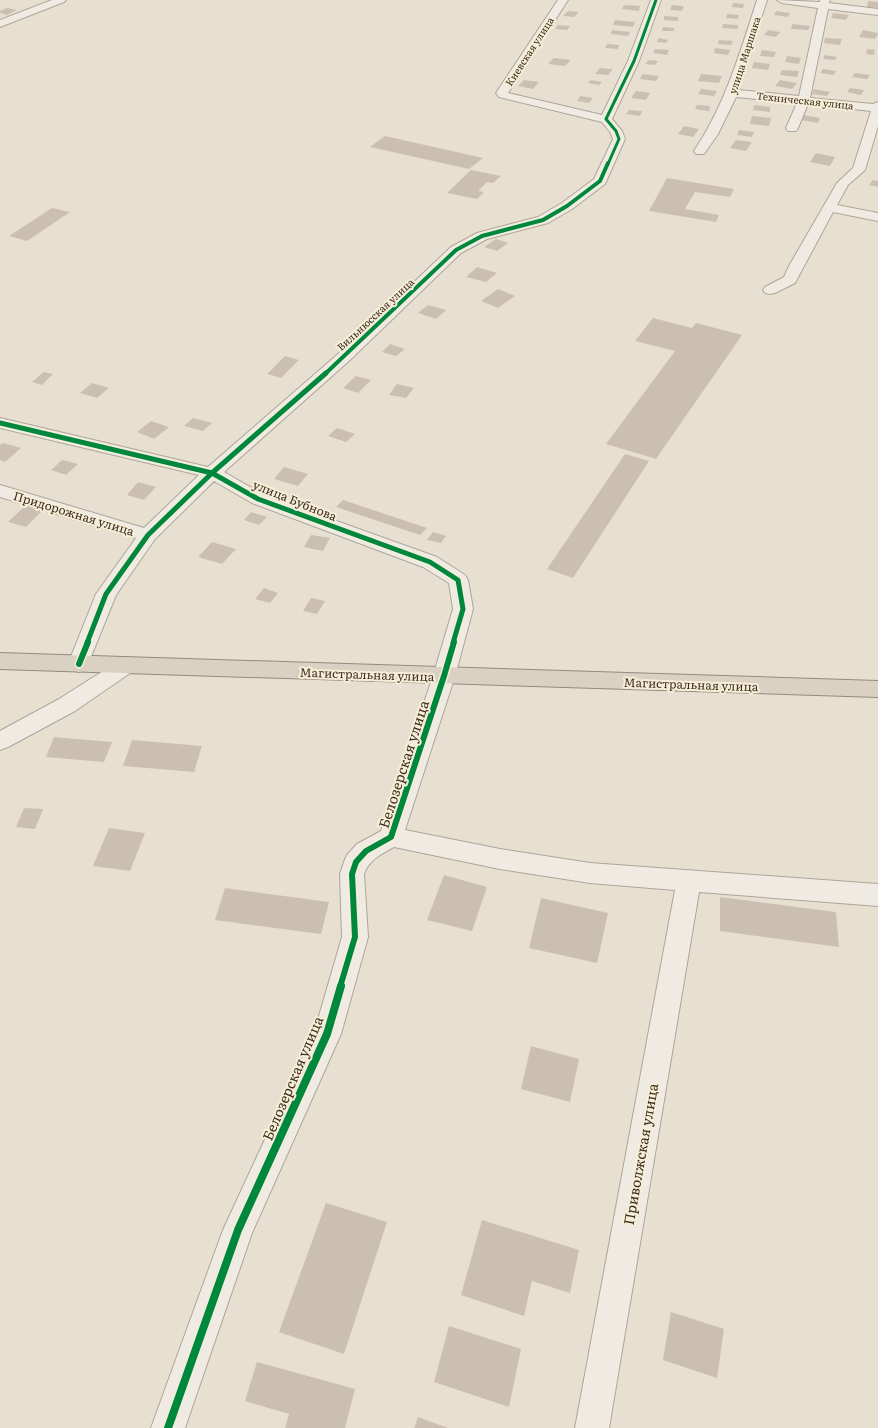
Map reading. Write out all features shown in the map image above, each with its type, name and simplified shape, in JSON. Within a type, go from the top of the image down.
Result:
[{"type":"highway","name":"Магистральная улица","points":[[0,661],[878,689]]},
{"type":"street","points":[[0,24],[62,0]]},
{"type":"street","name":"Киевская улица","points":[[563,0],[502,93],[503,95],[606,120]]},
{"type":"street","points":[[606,120],[623,88],[656,0]]},
{"type":"street","name":"улица Маршака","points":[[700,151],[712,134],[732,94],[762,0]]},
{"type":"street","points":[[782,0],[824,3],[878,12]]},
{"type":"street","points":[[792,128],[804,100],[824,3]]},
{"type":"street","name":"Техническая улица","points":[[732,94],[878,107]]},
{"type":"street","points":[[770,290],[790,280],[796,266],[843,183],[859,170],[878,107]]},
{"type":"street","name":"Вильнюсская улица","points":[[78,664],[106,594],[148,535],[212,474],[344,357],[456,250],[482,236],[543,220],[567,206],[600,181],[619,139],[616,130],[606,120]]},
{"type":"street","points":[[829,207],[878,217]]},
{"type":"street","name":"улица Бубнова","points":[[0,423],[212,474],[258,499],[430,562],[458,580],[463,609],[444,676]]},
{"type":"street","name":"Придорожная улица","points":[[0,491],[148,535]]},
{"type":"street","points":[[0,741],[67,705],[126,666]]},
{"type":"street","name":"Белозерская улица","points":[[168,1428],[238,1230],[327,1034],[354,937],[352,874],[356,862],[366,851],[392,838],[444,676]]},
{"type":"street","points":[[392,838],[500,859],[590,873],[878,895]]},
{"type":"street","name":"Приволжская улица","points":[[592,1428],[688,880]]},
{"type":"building","points":[[868,1],[878,2],[878,8],[867,7]]},
{"type":"building","points":[[733,3],[744,4],[743,8],[732,7]]},
{"type":"building","points":[[624,5],[640,6],[639,11],[622,9]]},
{"type":"building","points":[[672,5],[684,6],[682,11],[670,10]]},
{"type":"building","points":[[7,8],[17,10],[7,15],[0,13],[0,11]]},
{"type":"building","points":[[568,11],[579,12],[574,17],[563,16]]},
{"type":"building","points":[[776,11],[790,13],[788,17],[774,15]]},
{"type":"building","points":[[833,13],[849,15],[846,20],[831,18]]},
{"type":"building","points":[[727,14],[739,15],[738,19],[726,18]]},
{"type":"building","points":[[664,16],[678,17],[678,21],[664,20]]},
{"type":"building","points":[[615,20],[635,22],[633,27],[613,25]]},
{"type":"building","points":[[723,24],[738,25],[738,29],[722,28]]},
{"type":"building","points":[[792,24],[810,26],[808,30],[791,29]]},
{"type":"building","points":[[558,25],[570,26],[567,30],[555,29]]},
{"type":"building","points":[[663,27],[674,28],[674,31],[662,31]]},
{"type":"building","points":[[612,30],[630,32],[628,36],[611,34]]},
{"type":"building","points":[[768,30],[780,32],[776,37],[764,35]]},
{"type":"building","points":[[863,30],[878,34],[875,39],[859,37]]},
{"type":"building","points":[[659,38],[668,40],[666,43],[657,42]]},
{"type":"building","points":[[825,38],[842,39],[840,45],[824,43]]},
{"type":"building","points":[[719,40],[733,41],[731,45],[718,44]]},
{"type":"building","points":[[607,44],[619,45],[618,49],[605,48]]},
{"type":"building","points":[[715,48],[730,50],[728,55],[714,53]]},
{"type":"building","points":[[655,49],[669,50],[667,55],[653,53]]},
{"type":"building","points":[[867,49],[875,50],[874,55],[866,54]]},
{"type":"building","points":[[762,50],[776,52],[774,57],[760,56]]},
{"type":"building","points":[[825,55],[837,57],[835,60],[823,59]]},
{"type":"building","points":[[787,56],[801,58],[799,64],[785,62]]},
{"type":"building","points":[[554,58],[571,60],[565,66],[548,64]]},
{"type":"building","points":[[649,60],[658,61],[655,65],[645,64]]},
{"type":"building","points":[[754,62],[770,64],[768,70],[752,68]]},
{"type":"building","points":[[600,68],[613,69],[608,75],[595,74]]},
{"type":"building","points":[[823,69],[836,71],[834,75],[820,73]]},
{"type":"building","points":[[782,70],[799,71],[797,77],[780,75]]},
{"type":"building","points":[[855,73],[870,75],[867,79],[852,77]]},
{"type":"building","points":[[642,74],[659,76],[656,81],[640,79]]},
{"type":"building","points":[[701,74],[722,76],[719,83],[698,81]]},
{"type":"building","points":[[524,80],[539,82],[533,89],[518,86]]},
{"type":"building","points":[[591,80],[602,82],[599,85],[588,83]]},
{"type":"building","points":[[780,80],[797,83],[792,89],[775,86]]},
{"type":"building","points":[[850,88],[864,90],[861,95],[847,92]]},
{"type":"building","points":[[701,89],[717,91],[714,96],[698,94]]},
{"type":"building","points":[[814,89],[830,92],[827,96],[812,94]]},
{"type":"building","points":[[636,91],[650,93],[646,100],[631,98]]},
{"type":"building","points":[[580,96],[593,98],[589,103],[577,101]]},
{"type":"building","points":[[697,105],[710,106],[709,111],[695,109]]},
{"type":"building","points":[[754,105],[770,107],[770,112],[753,110]]},
{"type":"building","points":[[629,110],[642,111],[640,116],[626,114]]},
{"type":"building","points":[[804,115],[820,118],[818,123],[801,120]]},
{"type":"building","points":[[752,116],[771,118],[769,126],[750,124]]},
{"type":"building","points":[[684,126],[699,129],[693,137],[678,134]]},
{"type":"building","points":[[739,130],[754,132],[752,137],[737,135]]},
{"type":"building","points":[[385,136],[483,158],[469,169],[370,147]]},
{"type":"building","points":[[736,140],[752,142],[746,151],[730,148]]},
{"type":"building","points":[[816,153],[835,157],[830,166],[810,162]]},
{"type":"building","points":[[471,170],[501,176],[493,183],[487,182],[478,191],[484,192],[477,199],[447,193]]},
{"type":"building","points":[[667,178],[734,189],[730,197],[695,192],[685,209],[719,215],[716,222],[649,211]]},
{"type":"building","points":[[873,180],[878,181],[878,187],[869,185]]},
{"type":"building","points":[[52,208],[70,212],[27,241],[9,236]]},
{"type":"building","points":[[496,239],[508,243],[497,251],[484,247]]},
{"type":"building","points":[[477,267],[497,273],[486,282],[466,277]]},
{"type":"building","points":[[498,289],[515,296],[498,308],[481,301]]},
{"type":"building","points":[[428,305],[446,310],[436,319],[418,313]]},
{"type":"building","points":[[653,318],[692,328],[696,323],[742,335],[656,459],[606,444],[675,351],[635,341]]},
{"type":"building","points":[[390,344],[405,349],[396,356],[382,352]]},
{"type":"building","points":[[285,356],[299,360],[281,378],[267,374]]},
{"type":"building","points":[[44,372],[53,374],[42,385],[32,382]]},
{"type":"building","points":[[356,376],[371,380],[358,393],[343,388]]},
{"type":"building","points":[[92,383],[109,388],[97,398],[80,393]]},
{"type":"building","points":[[397,384],[414,388],[406,398],[389,395]]},
{"type":"building","points":[[193,418],[212,423],[203,431],[184,426]]},
{"type":"building","points":[[151,421],[169,427],[154,439],[137,432]]},
{"type":"building","points":[[337,428],[355,434],[346,442],[328,436]]},
{"type":"building","points":[[3,443],[21,448],[5,462],[0,460],[0,445]]},
{"type":"building","points":[[625,454],[649,461],[573,578],[547,569]]},
{"type":"building","points":[[62,460],[78,464],[66,475],[51,470]]},
{"type":"building","points":[[284,467],[308,474],[298,486],[274,479]]},
{"type":"building","points":[[138,482],[156,487],[144,500],[127,495]]},
{"type":"building","points":[[343,500],[427,528],[420,535],[336,507]]},
{"type":"building","points":[[25,506],[42,511],[26,527],[8,522]]},
{"type":"building","points":[[251,512],[267,517],[259,525],[244,520]]},
{"type":"building","points":[[433,532],[446,536],[441,543],[427,540]]},
{"type":"building","points":[[311,535],[330,538],[323,551],[304,547]]},
{"type":"building","points":[[212,542],[236,549],[222,564],[198,557]]},
{"type":"building","points":[[264,588],[278,593],[270,603],[255,599]]},
{"type":"building","points":[[311,598],[325,601],[317,614],[303,611]]},
{"type":"building","points":[[54,737],[112,742],[104,762],[46,757]]},
{"type":"building","points":[[132,740],[202,746],[194,772],[123,766]]},
{"type":"building","points":[[24,808],[43,809],[35,829],[16,827]]},
{"type":"building","points":[[109,828],[145,833],[130,871],[93,866]]},
{"type":"building","points":[[444,875],[487,887],[472,931],[427,920]]},
{"type":"building","points":[[225,888],[329,902],[321,934],[215,920]]},
{"type":"building","points":[[720,897],[836,912],[839,947],[720,931]]},
{"type":"building","points":[[541,898],[608,913],[597,963],[529,948]]},
{"type":"building","points":[[531,1046],[579,1059],[570,1102],[521,1089]]},
{"type":"building","points":[[326,1203],[387,1222],[344,1354],[279,1332]]},
{"type":"building","points":[[482,1220],[579,1250],[570,1293],[532,1281],[524,1316],[461,1295]]},
{"type":"building","points":[[671,1312],[724,1329],[717,1378],[663,1360]]},
{"type":"building","points":[[449,1326],[521,1349],[509,1407],[434,1382]]},
{"type":"building","points":[[257,1362],[355,1389],[345,1428],[285,1428],[289,1414],[245,1401]]},
{"type":"building","points":[[418,1417],[448,1428],[414,1428]]},
{"type":"cycle path","points":[[79,664],[106,594],[148,535],[212,473],[344,357],[456,250],[482,236],[543,220],[567,206],[600,181],[619,139],[616,131],[606,119],[634,61],[656,0]]},
{"type":"cycle path","points":[[0,423],[212,473],[258,499],[430,562],[458,580],[463,609],[444,676],[391,837],[366,851],[356,862],[352,874],[355,937],[327,1034],[238,1230],[168,1428]]}]
